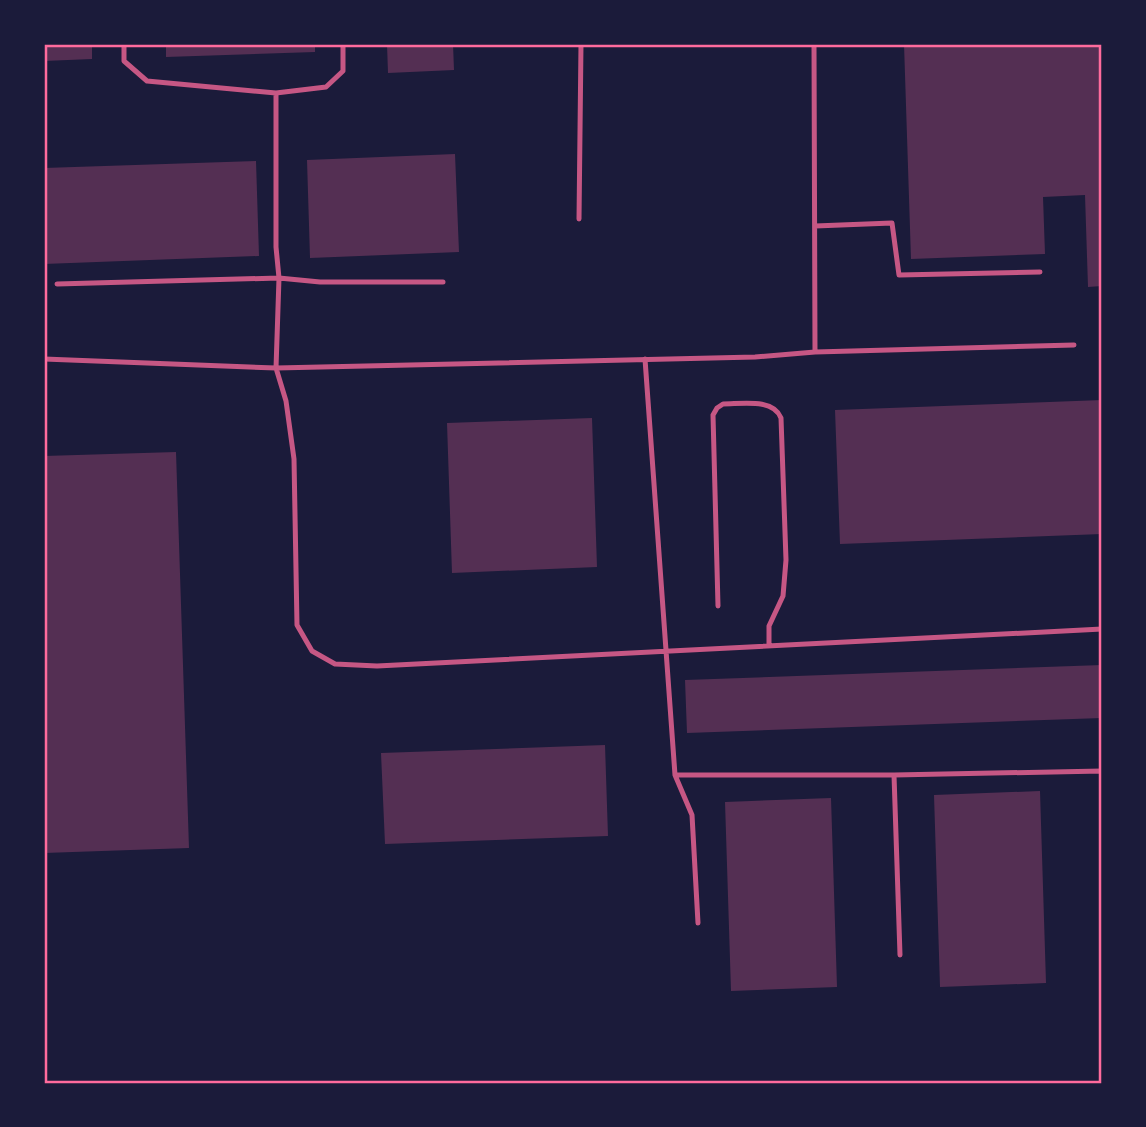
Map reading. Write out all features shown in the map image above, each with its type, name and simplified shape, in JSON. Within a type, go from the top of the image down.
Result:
[{"type":"lane","points":[[124,44],[124,61],[147,81],[275,93],[326,87],[343,71],[342,44]]},
{"type":"lane","points":[[579,219],[581,44]]},
{"type":"lane","points":[[814,44],[814,352]]},
{"type":"lane","points":[[275,93],[276,247],[279,278],[276,368],[286,401],[294,459],[297,625],[312,651],[335,664],[377,666],[1102,629]]},
{"type":"lane","points":[[815,226],[892,223],[899,275],[1040,272]]},
{"type":"lane","points":[[57,284],[279,278],[320,282],[443,282]]},
{"type":"lane","points":[[44,359],[276,368],[755,357],[814,352],[1074,345]]},
{"type":"lane","points":[[645,359],[675,775],[692,815],[698,923]]},
{"type":"lane","points":[[718,606],[713,415],[723,404],[771,405],[778,410],[781,418],[786,561],[783,596],[769,626],[769,645]]},
{"type":"lane","points":[[675,775],[1102,771],[1102,788]]},
{"type":"lane","points":[[894,775],[900,955]]},
{"type":"building","points":[[44,44],[92,44],[92,59],[44,61]]},
{"type":"building","points":[[166,44],[315,44],[315,52],[166,57]]},
{"type":"building","points":[[387,44],[453,44],[454,70],[388,73]]},
{"type":"building","points":[[904,44],[1102,44],[1102,286],[1088,287],[1085,195],[1043,197],[1045,254],[911,259]]},
{"type":"building","points":[[455,154],[459,252],[310,258],[307,160]]},
{"type":"building","points":[[256,161],[259,256],[44,264],[44,168]]},
{"type":"building","points":[[1102,400],[1102,534],[840,544],[835,410]]},
{"type":"building","points":[[592,418],[597,567],[452,573],[447,423]]},
{"type":"building","points":[[176,452],[189,848],[44,853],[44,456]]},
{"type":"building","points":[[1102,665],[1102,718],[687,733],[685,680]]},
{"type":"building","points":[[605,745],[608,836],[385,844],[381,753]]},
{"type":"building","points":[[1040,791],[1046,983],[940,987],[934,795]]},
{"type":"building","points":[[831,798],[837,987],[731,991],[725,802]]}]
